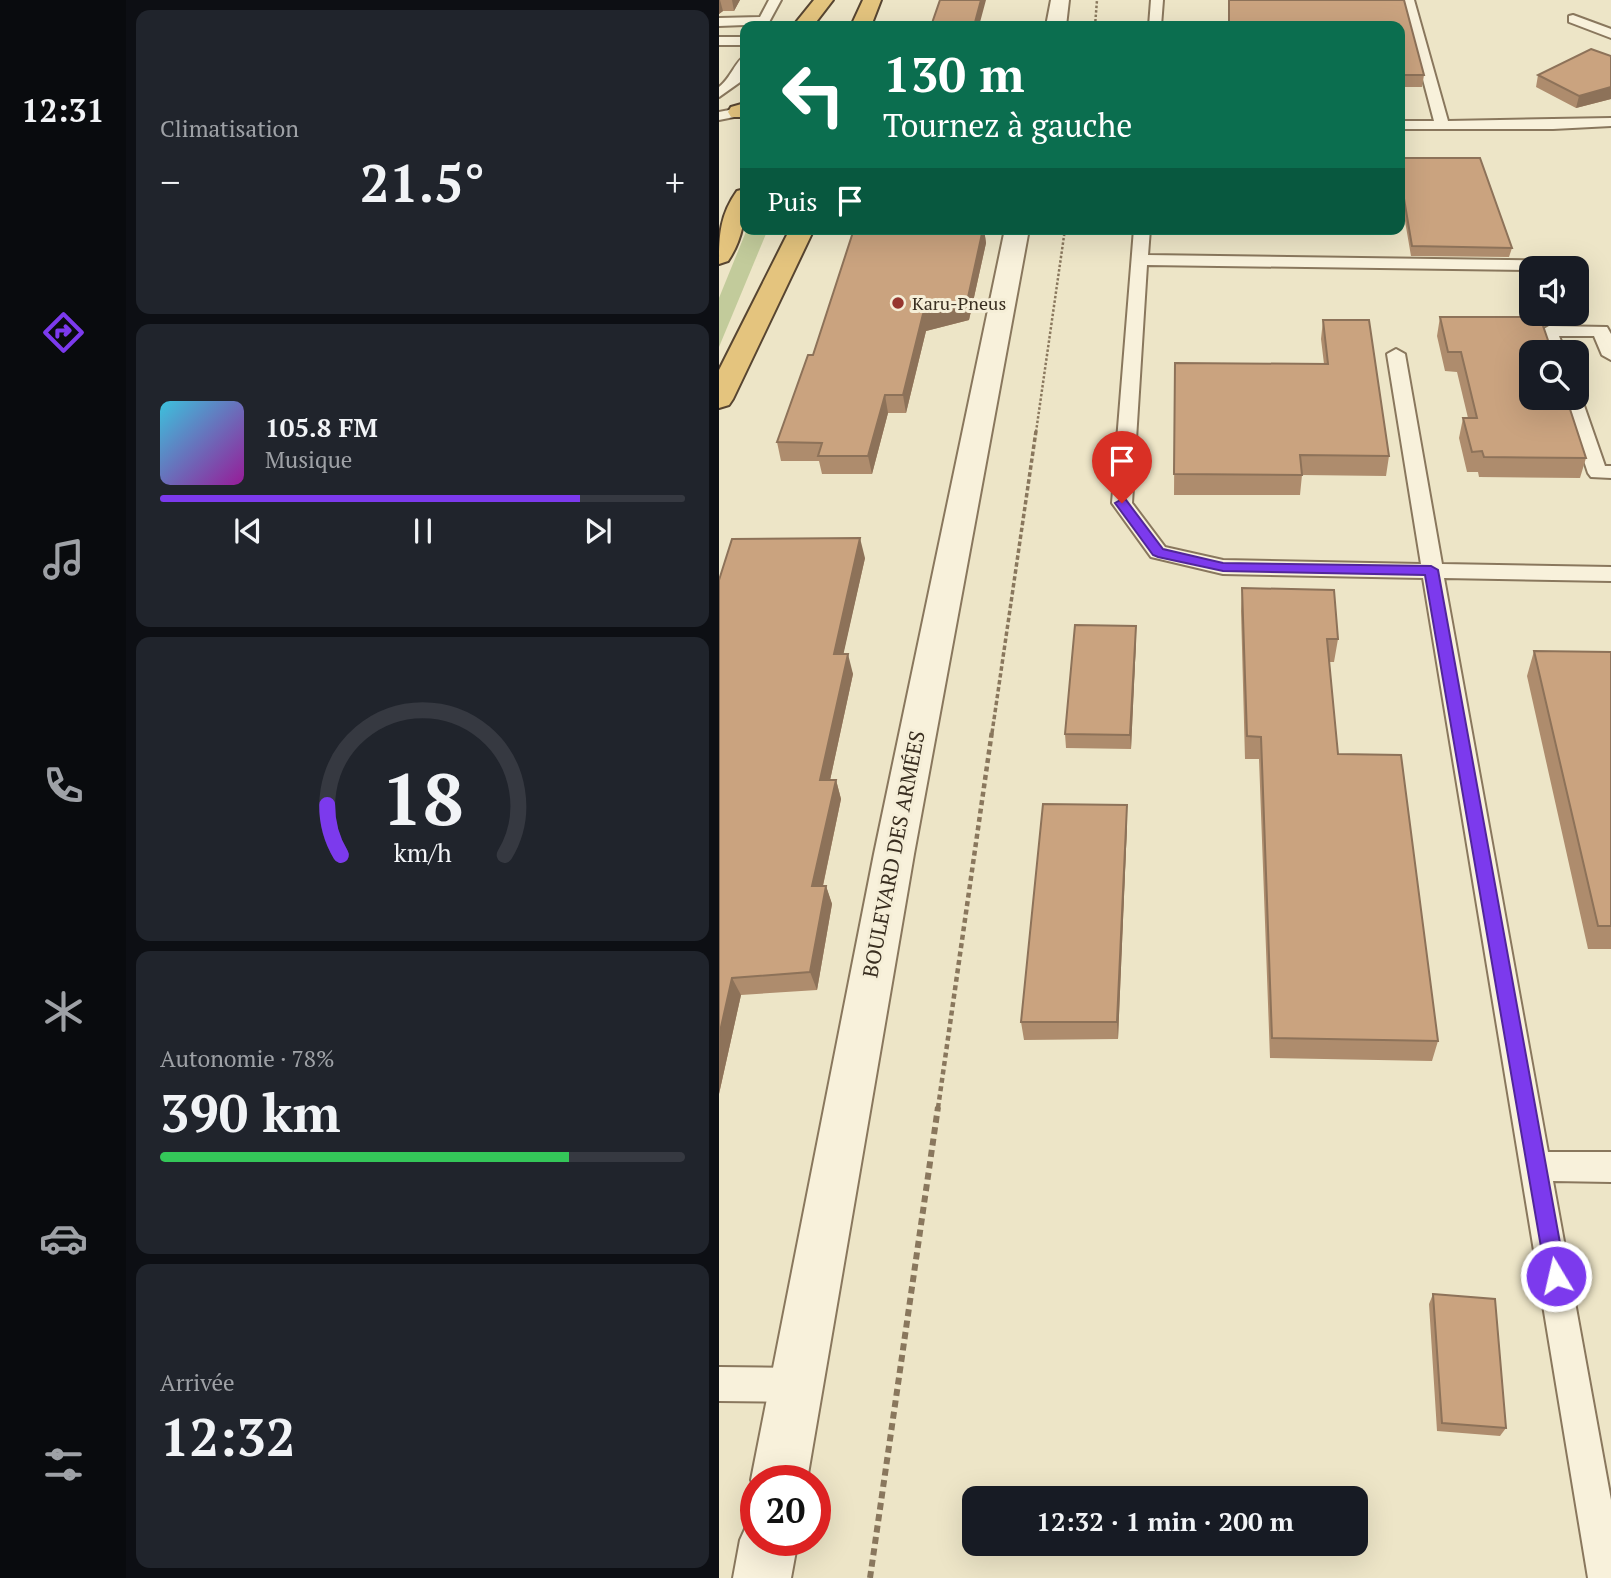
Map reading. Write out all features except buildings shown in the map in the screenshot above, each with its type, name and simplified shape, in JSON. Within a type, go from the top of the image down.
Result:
[{"type":"highway","points":[[807,21],[824,0]]},
{"type":"highway","points":[[824,21],[834,0]]},
{"type":"highway","points":[[863,21],[872,0]]},
{"type":"highway","points":[[719,256],[740,208]]},
{"type":"highway","points":[[719,398],[782,235]]},
{"type":"highway","points":[[719,398],[799,235]]},
{"type":"street","points":[[1057,21],[1060,0]]},
{"type":"street","name":"BOULEVARD DES ARMÉES","points":[[783,1465],[905,790],[1016,235]]},
{"type":"street","points":[[762,1578],[766,1556]]},
{"type":"lane","points":[[764,21],[775,0]]},
{"type":"lane","points":[[1155,21],[1157,0]]},
{"type":"lane","points":[[1408,0],[1442,125]]},
{"type":"lane","points":[[1573,19],[1611,34]]},
{"type":"lane","points":[[719,22],[740,23]]},
{"type":"lane","points":[[719,41],[740,41]]},
{"type":"lane","points":[[719,93],[735,80],[740,70]]},
{"type":"lane","points":[[1405,125],[1611,122]]},
{"type":"lane","points":[[1142,235],[1122,503],[1158,552],[1223,567],[1611,574]]},
{"type":"lane","points":[[1140,260],[1519,265]]},
{"type":"lane","points":[[1552,340],[1549,331],[1601,331],[1611,355]]},
{"type":"lane","points":[[1396,354],[1431,570],[1538,1166],[1606,1578]]},
{"type":"lane","points":[[1576,410],[1598,473],[1611,472]]},
{"type":"lane","points":[[1538,1166],[1611,1167]]},
{"type":"lane","points":[[719,1384],[796,1385]]},
{"type":"path","points":[[1095,21],[1097,0]]},
{"type":"path","points":[[870,1578],[1064,235]]},
{"type":"green space","points":[[745,235],[766,235],[719,347],[719,298]]},
{"type":"place","name":"Karu-Pneus","points":[[898,303]]},
{"type":"route","points":[[1122,503],[1158,552],[1223,567],[1431,570],[1556,1276]]}]
